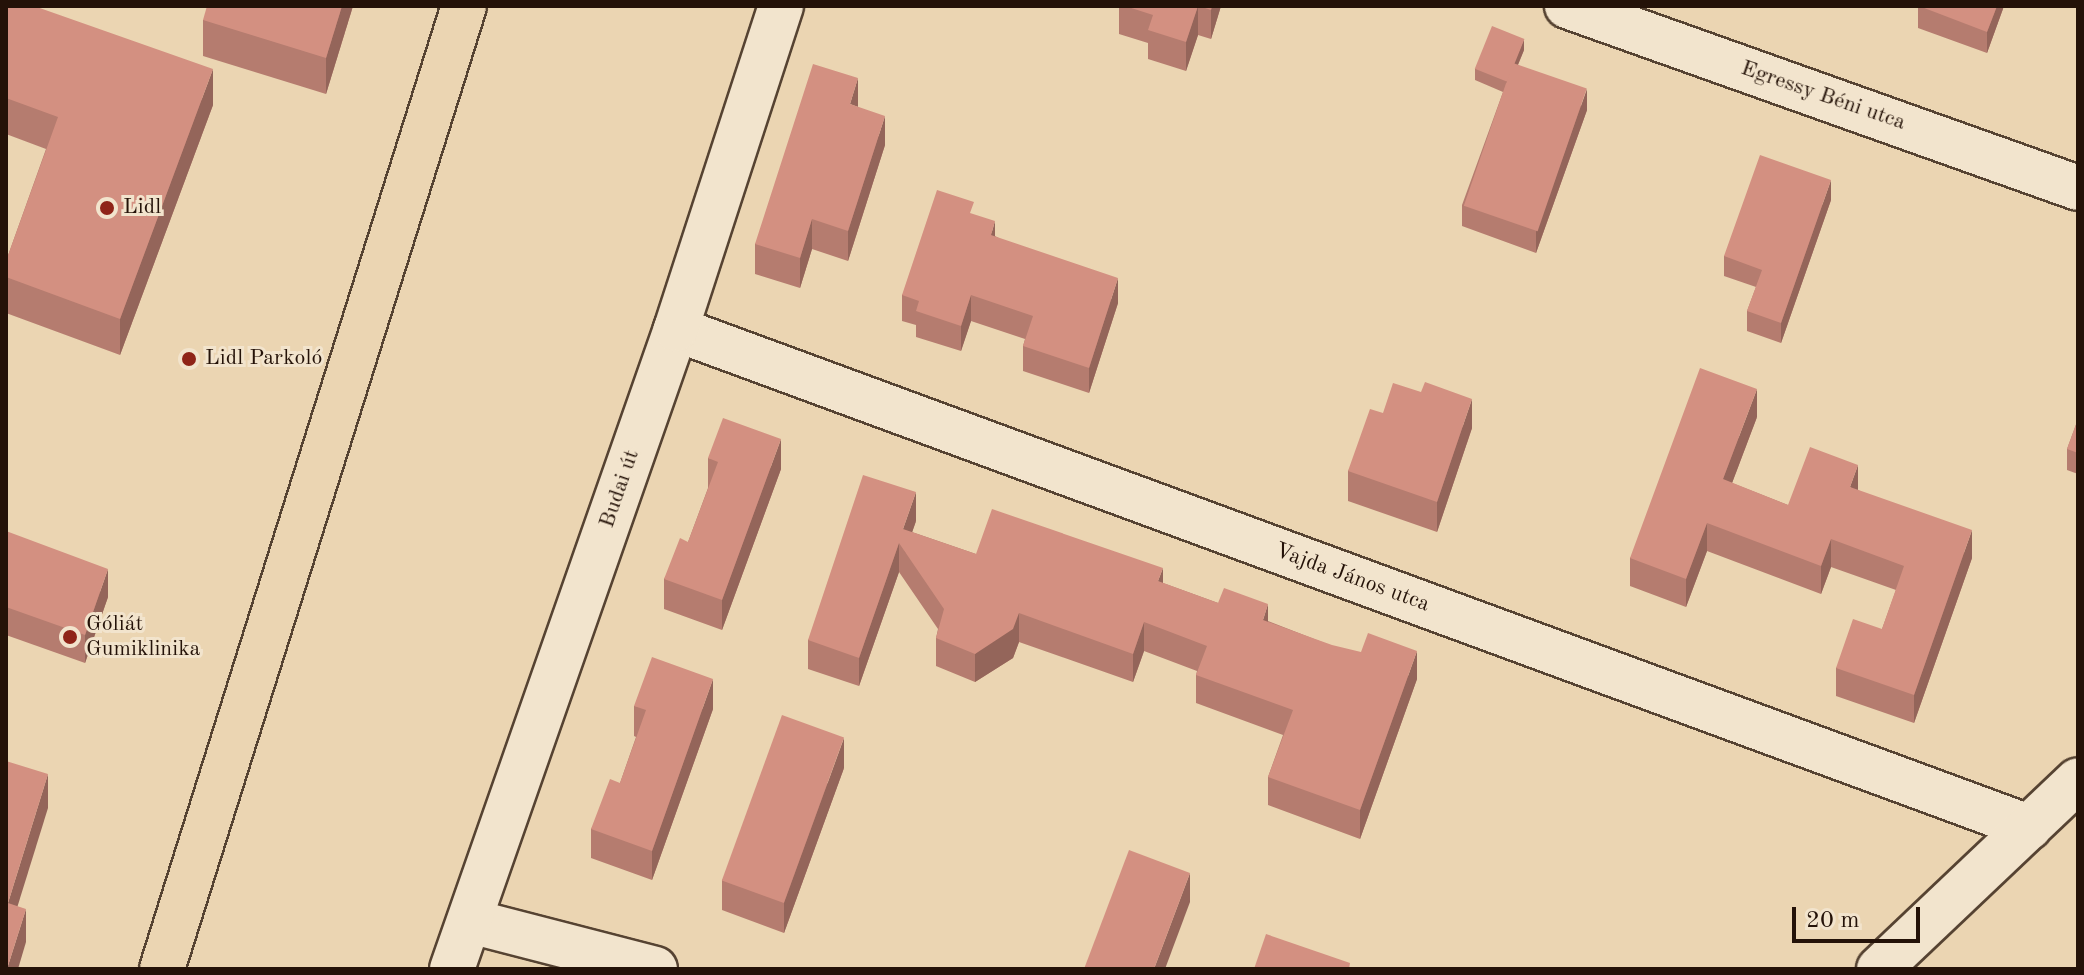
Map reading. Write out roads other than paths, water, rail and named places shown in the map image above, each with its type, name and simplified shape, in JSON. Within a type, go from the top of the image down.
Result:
[{"type":"main road","points":[[162,969],[464,6]]},
{"type":"street","name":"Budai út","points":[[452,969],[676,329],[781,6]]},
{"type":"street","name":"Egressy Béni utca","points":[[1567,6],[2078,188]]},
{"type":"street","name":"Vajda János utca","points":[[676,329],[2029,827]]},
{"type":"street","points":[[1879,969],[2078,780]]},
{"type":"street","points":[[470,921],[655,969]]},
{"type":"place","name":"Lidl","points":[[107,208]]},
{"type":"place","name":"Lidl Parkoló","points":[[189,359]]},
{"type":"place","name":"Góliát Gumiklinika","points":[[70,637]]}]
